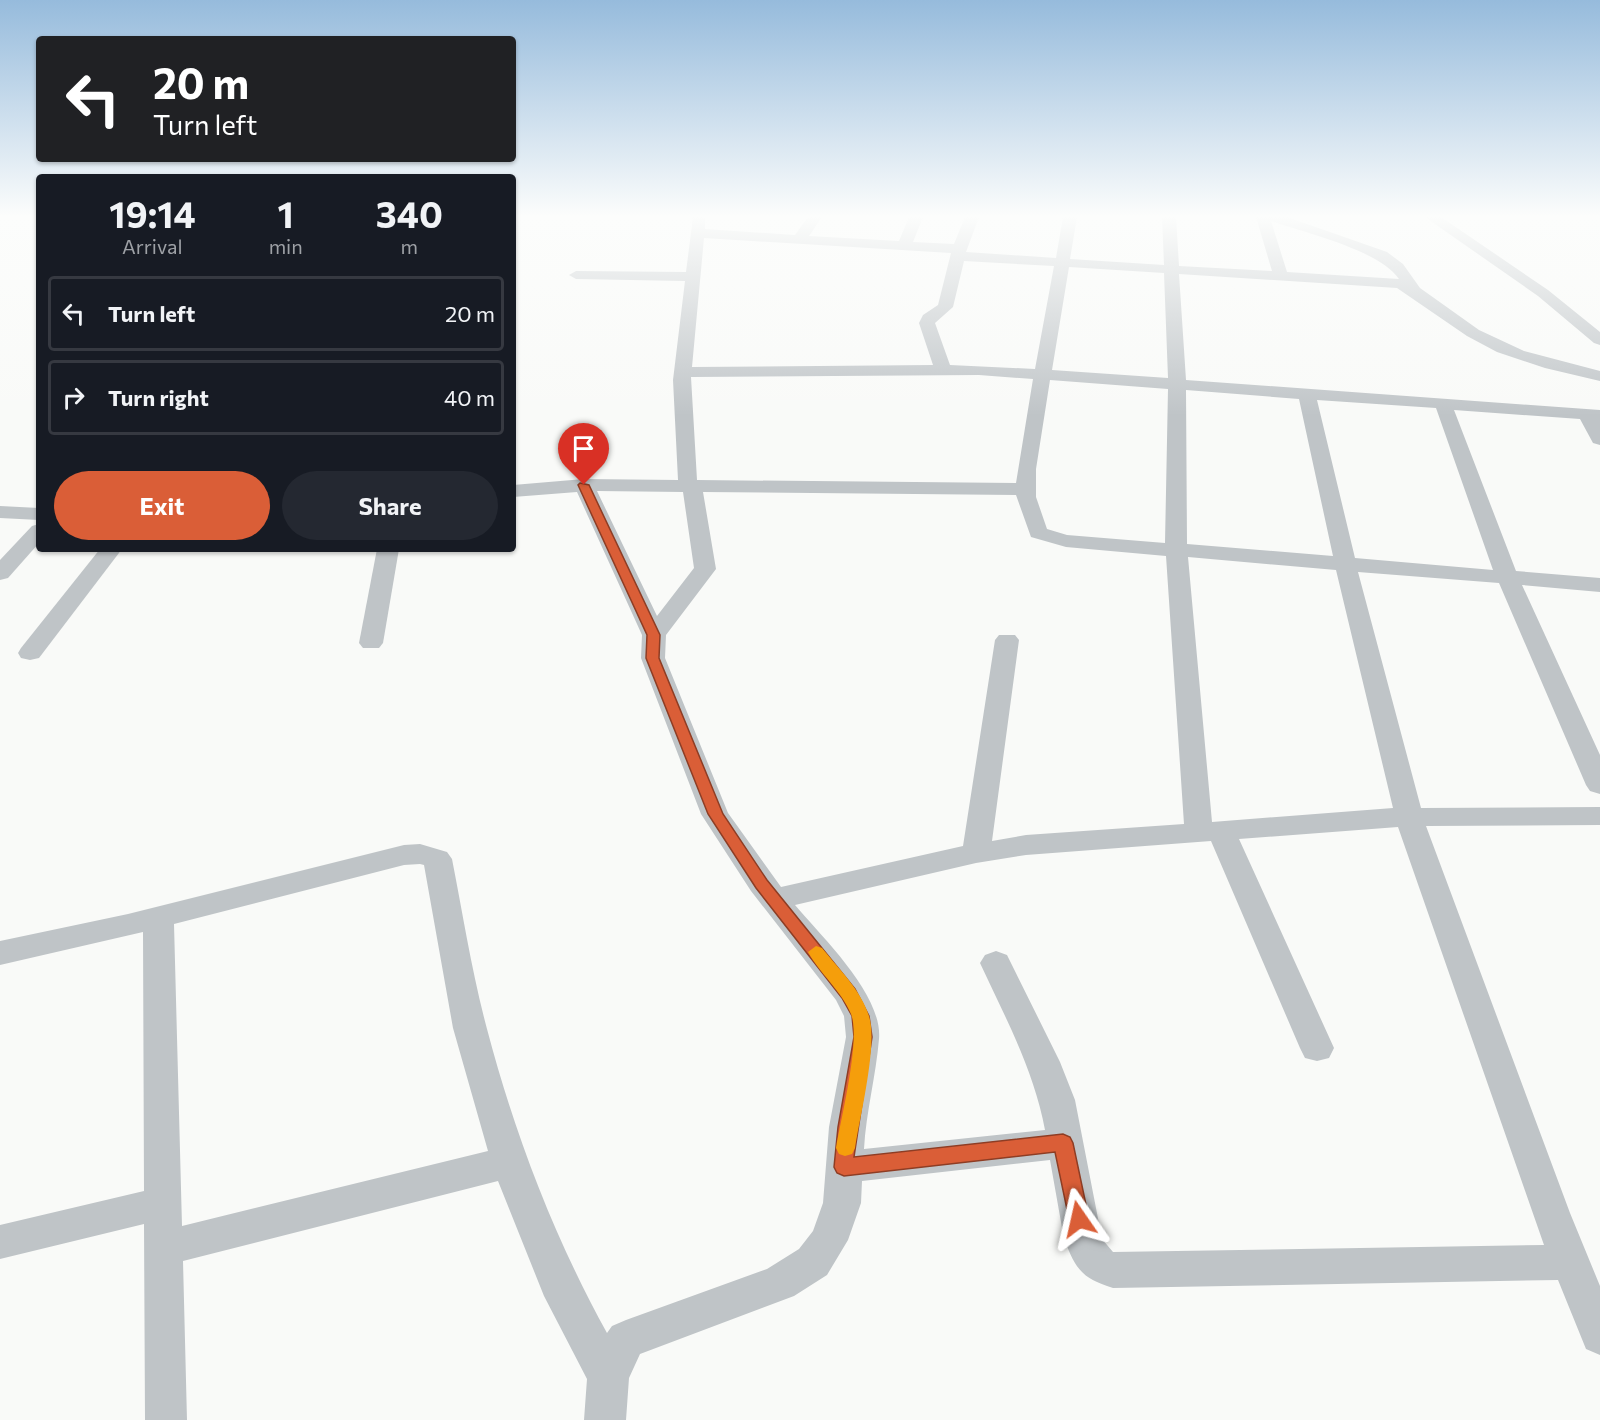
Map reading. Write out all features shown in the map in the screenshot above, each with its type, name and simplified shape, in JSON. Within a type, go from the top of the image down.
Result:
[{"type":"street","points":[[654,635],[705,569],[705,556],[689,485],[683,372],[690,283]]},
{"type":"street","points":[[943,369],[927,323],[929,318],[945,307],[951,283]]},
{"type":"street","points":[[1058,283],[1026,469],[1026,489],[1033,522],[1038,533],[1066,541],[1600,585]]},
{"type":"street","points":[[1172,283],[1176,384],[1176,550],[1210,830],[1317,1048]]},
{"type":"street","points":[[1389,283],[1413,289]]},
{"type":"street","points":[[1409,283],[1413,289],[1475,334],[1554,366],[1600,376]]},
{"type":"street","points":[[1529,283],[1600,340]]},
{"type":"street","points":[[683,372],[943,369],[1042,374],[1593,415],[1600,439]]},
{"type":"street","points":[[1307,394],[1345,564],[1409,818],[1570,1262],[1600,1335]]},
{"type":"street","points":[[1443,404],[1507,577],[1600,784]]},
{"type":"street","points":[[516,491],[584,485],[1026,489]]},
{"type":"street","points":[[584,485],[654,635],[653,658],[716,814],[774,899],[849,993],[860,1016],[863,1037],[848,1127],[842,1203],[829,1240],[813,1262],[780,1282],[626,1340],[615,1355],[607,1375],[605,1420]]},
{"type":"street","points":[[0,513],[36,514]]},
{"type":"street","points":[[0,573],[36,533]]},
{"type":"street","points":[[30,653],[109,552]]},
{"type":"street","points":[[371,644],[387,552]]},
{"type":"street","points":[[976,853],[1007,640]]},
{"type":"street","points":[[774,899],[976,853],[1026,845],[1210,830],[1409,818],[1600,816]]},
{"type":"street","points":[[0,953],[404,855],[420,854],[437,859],[470,1028],[509,1162],[558,1283],[607,1375]]},
{"type":"street","points":[[158,916],[166,1420]]},
{"type":"street","points":[[996,963],[1043,1062],[1057,1100],[1063,1143],[1083,1239],[1091,1259],[1100,1267],[1113,1270],[1570,1262]]},
{"type":"street","points":[[844,1167],[1063,1143]]},
{"type":"street","points":[[163,1248],[509,1162]]},
{"type":"street","points":[[0,1242],[163,1203]]},
{"type":"slow traffic","points":[[816,952],[849,993],[860,1016],[863,1037],[845,1148]]},
{"type":"route","points":[[584,485],[654,635],[651,647],[653,658],[716,814],[762,884],[849,993],[860,1016],[863,1037],[848,1127],[844,1167],[1063,1143],[1079,1219]]}]
